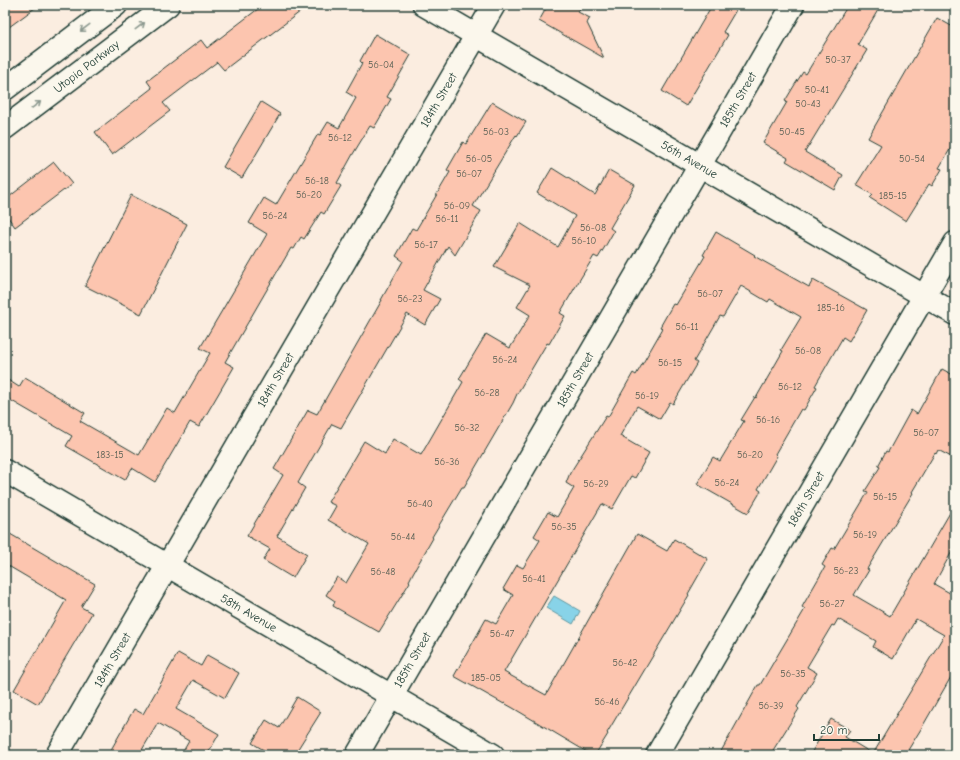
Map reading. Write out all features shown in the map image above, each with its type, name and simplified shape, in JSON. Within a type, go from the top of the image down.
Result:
[{"type":"street","points":[[5,89],[116,5]]},
{"type":"street","name":"Utopia Parkway","points":[[5,128],[168,5]]},
{"type":"street","name":"56th Avenue","points":[[424,5],[955,314]]},
{"type":"street","name":"184th Street","points":[[57,755],[494,5]]},
{"type":"street","name":"185th Street","points":[[357,755],[793,5]]},
{"type":"street","name":"186th Street","points":[[657,755],[955,243]]},
{"type":"street","name":"58th Avenue","points":[[5,471],[493,755]]},
{"type":"water","points":[[554,596],[580,611],[573,624],[546,608]]},
{"type":"building","points":[[5,5],[39,5],[5,30]]},
{"type":"building","points":[[263,5],[309,5],[224,70],[217,62],[163,103],[170,111],[112,155],[95,132],[152,88],[147,81],[201,40],[207,48]]},
{"type":"building","points":[[548,5],[582,5],[578,12],[590,18],[587,23],[604,58],[539,21]]},
{"type":"building","points":[[712,5],[739,5],[723,32],[728,35],[686,106],[662,91]]},
{"type":"building","points":[[848,5],[881,5],[858,44],[867,50],[805,152],[843,175],[835,190],[786,161],[788,158],[763,143],[787,102],[785,101],[794,86],[803,72],[806,74]]},
{"type":"building","points":[[937,18],[955,28],[955,141],[939,168],[942,169],[932,186],[929,184],[906,221],[870,198],[873,195],[856,185],[881,145],[868,138]]},
{"type":"building","points":[[375,34],[411,55],[387,97],[391,99],[374,128],[370,126],[353,154],[337,183],[341,186],[324,214],[321,212],[304,239],[301,237],[294,249],[291,248],[225,362],[234,367],[199,427],[190,422],[155,482],[132,468],[125,480],[66,446],[72,436],[5,397],[5,378],[19,387],[25,377],[85,413],[80,421],[139,455],[167,408],[175,413],[210,353],[200,348],[267,234],[249,223],[264,198],[276,205],[318,134],[320,135],[328,122],[339,128],[356,98],[346,92],[362,63],[360,61]]},
{"type":"building","points":[[261,102],[280,114],[242,178],[223,167]]},
{"type":"building","points":[[492,102],[526,122],[517,136],[516,135],[473,206],[481,211],[455,255],[448,246],[423,290],[440,299],[425,325],[407,314],[341,428],[332,424],[298,483],[305,488],[277,536],[307,554],[293,578],[263,560],[270,549],[247,536],[283,475],[274,469],[308,410],[317,414],[403,261],[396,256],[412,228],[416,230],[450,172],[447,170],[463,142],[466,144]]},
{"type":"building","points":[[54,162],[72,184],[15,227],[5,213],[5,200]]},
{"type":"building","points":[[552,168],[595,195],[609,170],[635,185],[610,228],[614,231],[606,245],[598,258],[594,256],[560,313],[565,316],[549,344],[547,343],[464,487],[462,487],[432,537],[433,538],[409,581],[410,582],[379,632],[333,606],[335,601],[326,595],[337,577],[346,583],[369,544],[328,520],[336,506],[328,502],[364,441],[385,454],[393,439],[421,455],[463,382],[459,379],[486,334],[510,348],[530,315],[517,307],[530,285],[494,267],[520,223],[558,247],[575,216],[537,193]]},
{"type":"building","points":[[131,195],[187,224],[141,314],[85,286]]},
{"type":"building","points":[[716,232],[755,255],[754,256],[809,287],[813,280],[867,310],[849,341],[843,337],[815,386],[817,387],[804,410],[801,409],[775,454],[777,456],[758,489],[761,491],[748,513],[697,484],[713,457],[720,461],[744,421],[741,420],[755,397],[756,398],[783,351],[781,350],[801,317],[770,299],[768,302],[741,286],[723,317],[720,316],[694,361],[697,363],[673,404],[670,402],[660,419],[637,406],[620,436],[649,453],[635,478],[631,476],[612,509],[602,504],[504,672],[546,695],[637,534],[667,551],[674,539],[708,559],[688,594],[689,595],[607,733],[608,734],[595,755],[592,755],[513,708],[454,676],[486,619],[496,624],[513,595],[503,589],[517,565],[523,568],[540,540],[534,536],[548,512],[557,517],[574,488],[566,483],[570,473],[606,416],[608,417],[633,373],[636,375],[663,328],[660,327],[673,304],[676,305],[705,256],[703,255]]},
{"type":"building","points":[[942,369],[955,376],[955,459],[938,450],[936,454],[935,453],[912,492],[913,493],[867,569],[869,570],[854,595],[890,616],[955,504],[955,546],[934,584],[955,596],[955,670],[921,729],[905,755],[810,755],[831,719],[850,730],[845,737],[873,754],[944,635],[916,619],[893,659],[873,647],[876,641],[838,619],[834,626],[832,625],[807,667],[817,673],[797,707],[799,709],[770,755],[719,755],[758,685],[760,685],[805,609],[802,607],[825,567],[822,565],[832,548],[834,549],[868,492],[865,491],[880,467],[878,466],[886,451],[888,452],[911,410],[917,414]]},
{"type":"building","points":[[5,531],[95,584],[81,607],[92,613],[38,704],[14,690],[66,600],[5,564]]},
{"type":"building","points":[[178,653],[201,666],[207,655],[239,673],[225,698],[193,680],[176,709],[219,734],[207,755],[181,755],[189,741],[158,723],[139,755],[108,755],[134,709],[143,714]]},
{"type":"building","points":[[297,697],[321,712],[294,755],[272,755],[252,743],[266,720],[279,728]]}]
